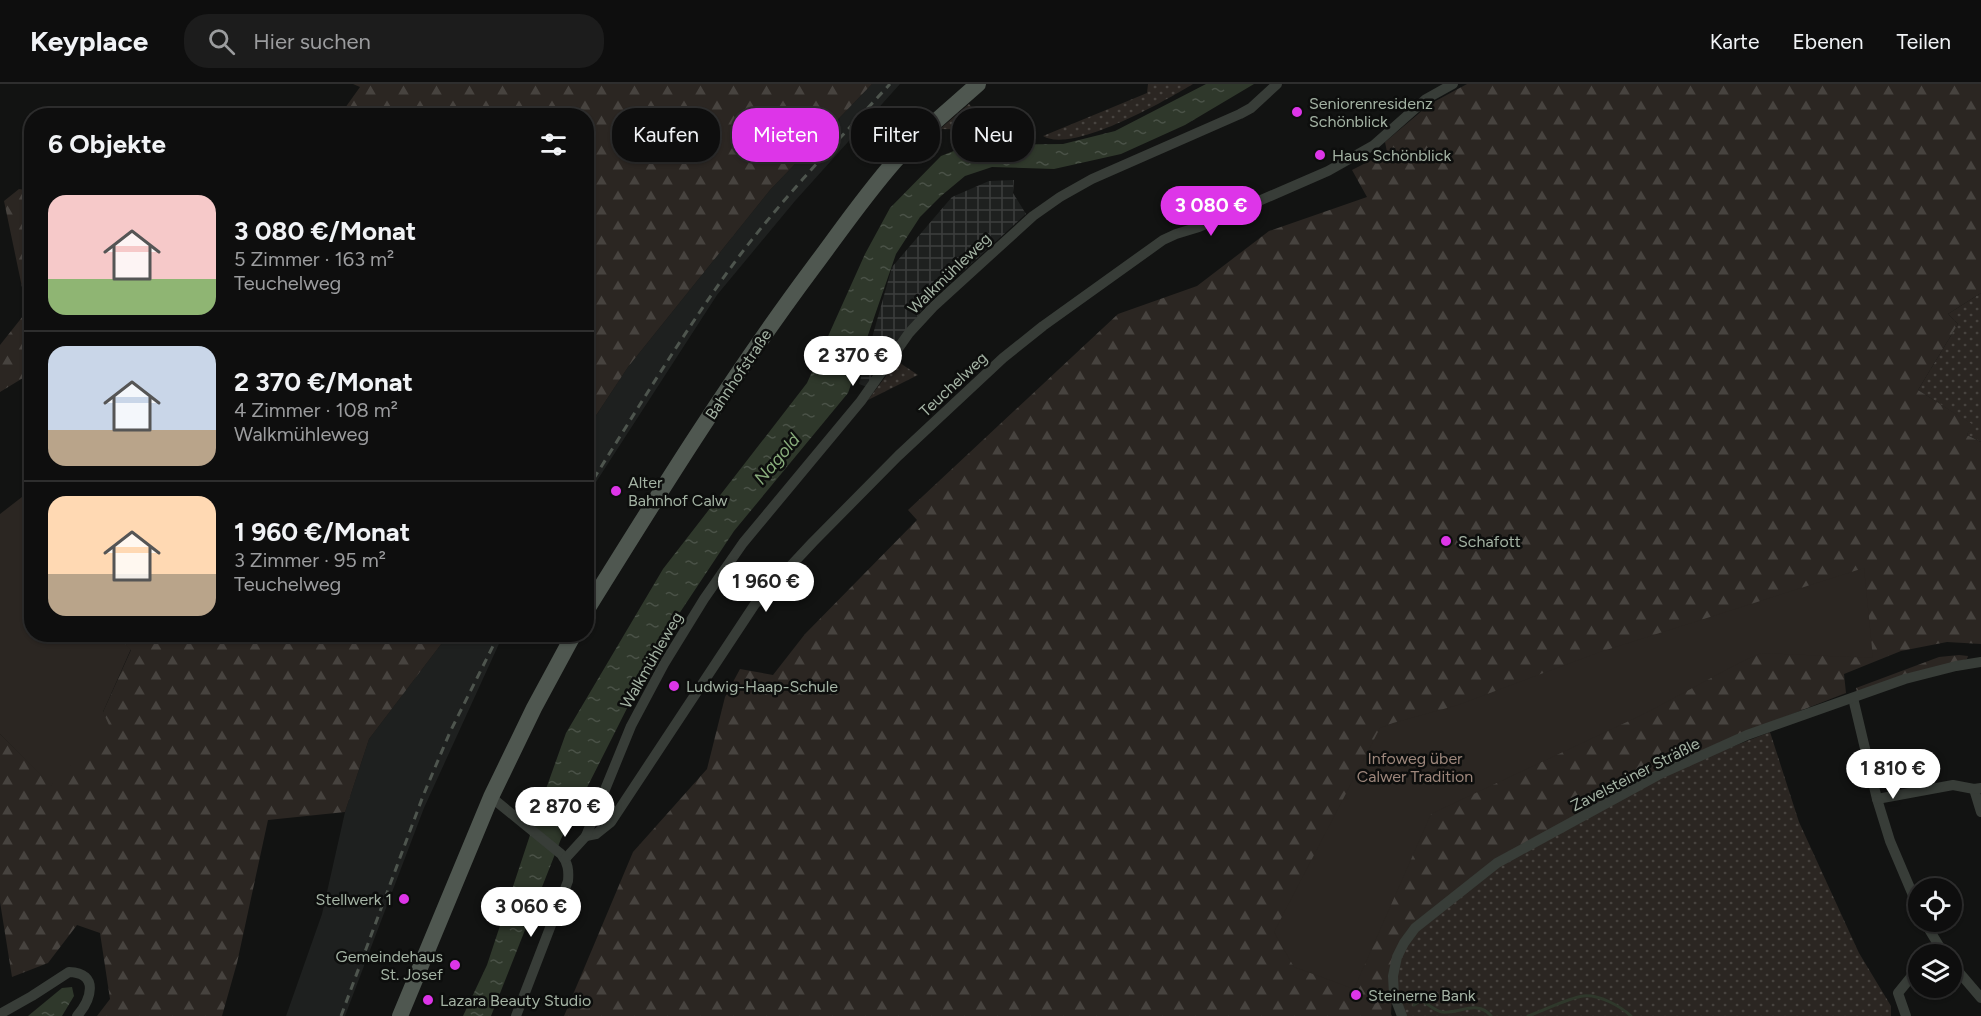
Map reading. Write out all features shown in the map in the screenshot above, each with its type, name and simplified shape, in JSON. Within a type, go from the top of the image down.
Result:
[{"type":"main road","name":"Bahnhofstraße","points":[[594,598],[762,336],[877,182],[913,142],[978,84]]},
{"type":"main road","points":[[400,1016],[491,797],[569,642]]},
{"type":"street","name":"Walkmühleweg","points":[[563,856],[586,836],[631,726],[664,664],[704,599],[743,543],[861,401],[909,333],[933,307],[1015,232],[1060,196],[1092,179],[1240,114],[1251,108],[1276,84]]},
{"type":"street","name":"Teuchelweg","points":[[586,836],[596,834],[611,822],[755,604],[898,456],[1003,358],[1043,326],[1163,240],[1199,227],[1328,171],[1374,146],[1426,99],[1453,84]]},
{"type":"street","name":"Zavelsteiner Sträßle","points":[[1402,1016],[1394,995],[1393,976],[1397,957],[1404,943],[1414,928],[1497,863],[1658,775],[1747,735],[1905,679],[1981,662]]},
{"type":"street","points":[[1853,698],[1877,799],[1890,841],[1908,883]]},
{"type":"street","points":[[1877,799],[1953,785],[1977,789],[1981,812]]},
{"type":"street","points":[[491,797],[563,856],[568,866],[568,880],[516,1016]]},
{"type":"street","points":[[0,1014],[69,972],[79,973],[89,983],[88,998],[77,1016]]},
{"type":"street","points":[[1962,977],[1980,995]]},
{"type":"street","points":[[1906,1016],[1899,993],[1908,981]]},
{"type":"shaded area","points":[[872,84],[900,84],[878,108],[851,108],[851,139],[839,152],[839,118]]},
{"type":"shaded area","points":[[797,162],[830,162],[717,295],[594,485],[594,418],[628,367],[770,190]]},
{"type":"shaded area","points":[[1014,180],[1013,193],[1026,214],[925,306],[867,387],[859,384],[892,267],[952,197],[989,181]]},
{"type":"shaded area","points":[[443,642],[500,642],[424,808],[345,1016],[286,1016],[322,914],[345,812],[369,739]]},
{"type":"green space","points":[[353,84],[872,84],[839,118],[839,108],[732,108],[732,162],[797,162],[770,190],[628,367],[594,418],[594,108],[345,108],[360,87]]},
{"type":"green space","points":[[1148,84],[1193,84],[1141,113],[1096,132],[1057,140],[1043,136],[1147,93]]},
{"type":"green space","points":[[1467,84],[1981,84],[1981,293],[1948,314],[1958,324],[1918,390],[1972,424],[1967,435],[1981,442],[1981,644],[1947,642],[1901,651],[1844,674],[1846,693],[1743,733],[1496,863],[1412,929],[1394,961],[1392,1016],[564,1016],[633,852],[707,769],[725,697],[740,669],[773,675],[805,634],[917,520],[908,510],[1118,314],[1197,286],[1269,231],[1367,197],[1352,170],[1387,152],[1385,142],[1430,104]]},
{"type":"green space","points":[[952,119],[952,129],[940,129]]},
{"type":"green space","points":[[19,189],[24,190],[24,297],[4,201]]},
{"type":"green space","points":[[1981,293],[1981,442],[1967,435],[1971,424],[1918,390],[1958,324],[1948,314]]},
{"type":"green space","points":[[24,315],[24,377],[0,392],[0,345]]},
{"type":"green space","points":[[897,361],[918,375],[868,400]]},
{"type":"green space","points":[[24,495],[24,642],[122,642],[131,649],[103,712],[109,725],[51,786],[0,734],[0,514]]},
{"type":"green space","name":"Infoweg über Calwer Tradition","points":[[1864,568],[1873,658],[1761,653],[1646,713],[1431,814],[1354,989],[1294,967],[1274,932],[1380,728],[1458,705],[1600,652]]},
{"type":"green space","points":[[122,642],[443,642],[369,739],[345,812],[268,820],[237,963],[222,1016],[97,1016],[110,999],[100,933],[77,925],[48,963],[12,977],[0,902],[0,734],[51,785],[103,712],[131,650]]},
{"type":"green space","points":[[1968,656],[1967,659],[1857,692],[1856,688],[1939,657]]},
{"type":"green space","points":[[1770,732],[1799,822],[1859,953],[1891,1006],[1891,1016],[1407,1016],[1391,997],[1394,961],[1412,929],[1496,863],[1656,773]]},
{"type":"water","name":"Nagold","points":[[1206,84],[1254,84],[1185,125],[1121,154],[1054,169],[992,167],[965,176],[920,217],[896,254],[848,393],[734,531],[661,641],[561,839],[491,1016],[463,1016],[487,965],[566,733],[663,569],[807,383],[865,254],[890,208],[935,162],[940,162],[941,156],[952,152],[952,162],[1034,162],[1034,144],[1063,144],[1115,131]]},
{"type":"water","points":[[72,987],[74,996],[62,1016],[28,1016],[62,988]]},
{"type":"waterway","points":[[1528,1016],[1583,996],[1596,997],[1609,1002],[1631,1016]]},
{"type":"waterway","points":[[1414,1005],[1421,1000],[1442,1012],[1480,1008],[1491,1016]]},
{"type":"railway","points":[[594,478],[651,386],[738,257],[801,181],[890,84]]},
{"type":"railway","points":[[341,1016],[423,796],[450,732],[495,642]]},
{"type":"place","name":"Seniorenresidenz Schönblick","points":[[1297,112]]},
{"type":"place","name":"Haus Schönblick","points":[[1320,155]]},
{"type":"place","name":"Alter Bahnhof Calw","points":[[616,491]]},
{"type":"place","name":"Schafott","points":[[1446,541]]},
{"type":"place","name":"Ludwig-Haap-Schule","points":[[674,686]]},
{"type":"place","name":"Stellwerk 1","points":[[404,899]]},
{"type":"place","name":"Gemeindehaus St. Josef","points":[[455,965]]},
{"type":"place","name":"Steinerne Bank","points":[[1356,995]]},
{"type":"place","name":"Lazara Beauty Studio","points":[[428,1000]]}]
